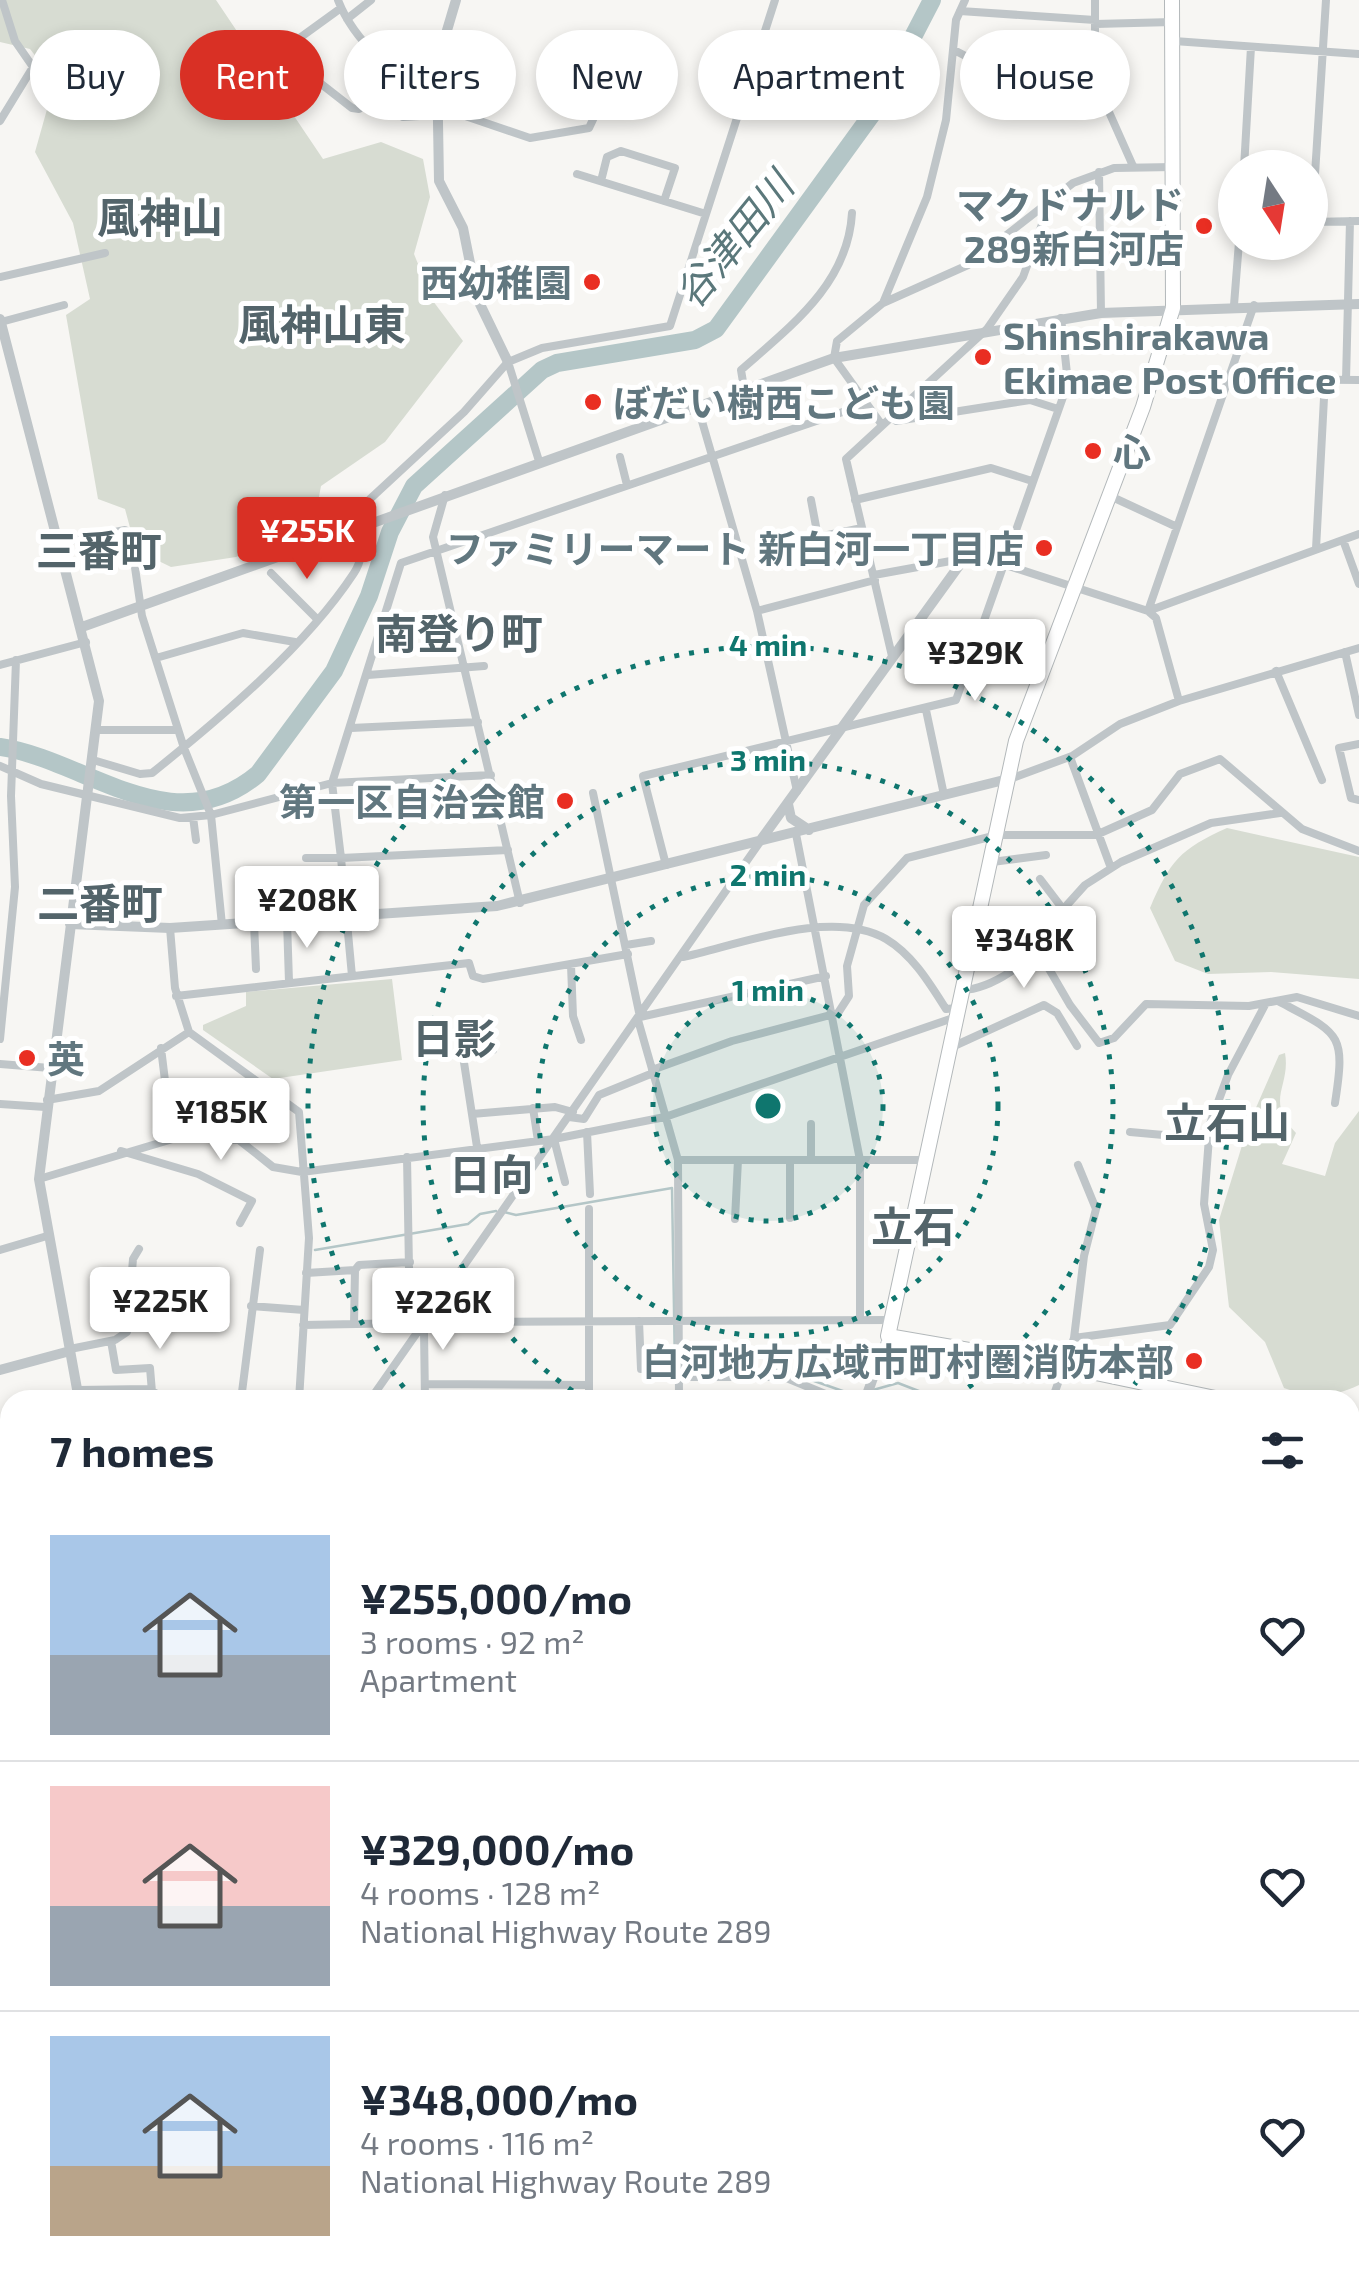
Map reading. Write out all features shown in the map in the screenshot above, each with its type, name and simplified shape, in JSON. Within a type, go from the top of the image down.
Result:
[{"type":"highway","points":[[1172,0],[1173,308],[1109,496],[1035,683],[1008,780],[888,1336],[1177,1390]]},
{"type":"street","points":[[0,121],[34,67],[14,41],[2,0]]},
{"type":"street","points":[[347,19],[371,0]]},
{"type":"street","points":[[445,30],[456,0]]},
{"type":"street","points":[[765,30],[775,0]]},
{"type":"street","points":[[882,304],[927,198],[946,120],[960,11],[965,0]]},
{"type":"street","points":[[1095,0],[1095,97],[1110,112],[1132,166]]},
{"type":"street","points":[[1316,150],[1326,0]]},
{"type":"street","points":[[309,30],[340,4],[355,30]]},
{"type":"street","points":[[960,11],[1095,22],[1173,22]]},
{"type":"street","points":[[1174,41],[1359,54]]},
{"type":"street","points":[[1245,150],[1251,47]]},
{"type":"street","points":[[954,50],[960,51]]},
{"type":"street","points":[[324,85],[344,102]]},
{"type":"street","points":[[436,120],[438,181],[463,228],[477,298],[510,367],[539,460]]},
{"type":"street","points":[[470,120],[530,138],[589,128],[593,120]]},
{"type":"street","points":[[92,762],[148,775],[260,682],[356,571],[370,499],[510,367],[542,348],[670,326],[736,120]]},
{"type":"street","points":[[601,181],[607,157],[621,151],[675,168],[664,201]]},
{"type":"street","points":[[882,425],[834,358],[837,341],[882,304],[968,265],[1073,183],[1099,172],[1132,166],[1174,167]]},
{"type":"street","points":[[1099,172],[1102,313]]},
{"type":"street","points":[[577,174],[706,214]]},
{"type":"street","points":[[892,656],[846,459],[987,329],[1024,277],[1050,202]]},
{"type":"street","points":[[744,388],[741,370],[790,328],[842,264],[850,242],[852,214]]},
{"type":"street","points":[[1328,222],[1354,222],[1354,304],[1346,380]]},
{"type":"street","points":[[0,277],[105,252]]},
{"type":"street","points":[[1234,305],[1238,260]]},
{"type":"street","points":[[82,627],[539,460],[834,358],[987,329],[1102,313],[1234,305],[1354,304]]},
{"type":"street","points":[[64,305],[1,326],[99,701],[45,1103],[39,1179],[46,1236],[78,1390]]},
{"type":"street","points":[[1148,611],[1254,305]]},
{"type":"street","points":[[666,866],[643,776],[956,700],[1068,382],[1061,318]]},
{"type":"street","points":[[1316,549],[1325,379]]},
{"type":"street","points":[[1227,380],[1359,380]]},
{"type":"street","points":[[891,417],[896,421],[1030,400],[1058,409]]},
{"type":"street","points":[[697,404],[757,610],[797,792]]},
{"type":"street","points":[[352,976],[349,916],[332,784],[401,563],[866,404]]},
{"type":"street","points":[[620,457],[626,484]]},
{"type":"street","points":[[855,500],[991,468],[1032,481]]},
{"type":"street","points":[[446,494],[433,532],[520,903]]},
{"type":"street","points":[[1109,496],[1176,526]]},
{"type":"street","points":[[811,500],[818,537],[862,528]]},
{"type":"street","points":[[58,544],[129,531],[140,606],[184,748],[211,815],[222,925]]},
{"type":"street","points":[[1148,611],[1359,534]]},
{"type":"street","points":[[1343,540],[1359,584]]},
{"type":"street","points":[[757,610],[966,556],[1004,564],[1148,611],[1156,618],[1179,701]]},
{"type":"street","points":[[377,1390],[760,842],[966,556]]},
{"type":"street","points":[[271,573],[316,618]]},
{"type":"street","points":[[156,658],[242,633],[295,642]]},
{"type":"street","points":[[0,665],[86,642]]},
{"type":"street","points":[[70,924],[170,928],[520,903],[1008,780],[1070,757],[1120,724],[1179,701],[1359,648]]},
{"type":"street","points":[[1345,652],[1359,715]]},
{"type":"street","points":[[0,1039],[5,941],[15,887],[11,796],[16,660]]},
{"type":"street","points":[[368,675],[484,666]]},
{"type":"street","points":[[1276,671],[1322,780]]},
{"type":"street","points":[[926,710],[944,795]]},
{"type":"street","points":[[351,728],[478,722]]},
{"type":"street","points":[[97,730],[178,730]]},
{"type":"street","points":[[1359,744],[1339,748],[1351,798],[1359,800]]},
{"type":"street","points":[[1070,757],[1111,868]]},
{"type":"street","points":[[472,1114],[533,1108],[584,1119],[599,1096],[652,1071],[732,1041],[832,1016],[848,1002],[847,966],[867,899],[906,858],[997,835],[1096,835],[1152,810],[1180,774],[1220,760],[1302,829],[1359,851]]},
{"type":"street","points":[[0,766],[14,766],[41,784],[89,790],[157,814],[192,817],[332,784],[490,775]]},
{"type":"street","points":[[593,792],[639,1019],[678,1160],[680,1390]]},
{"type":"street","points":[[0,796],[11,796]]},
{"type":"street","points":[[788,804],[791,818],[809,830]]},
{"type":"street","points":[[962,990],[977,990],[1038,950],[1065,927],[1067,905],[1084,884],[1111,868],[1211,823],[1280,813]]},
{"type":"street","points":[[192,817],[196,840]]},
{"type":"street","points":[[0,836],[13,834]]},
{"type":"street","points":[[796,834],[860,1160],[860,1320]]},
{"type":"street","points":[[306,858],[508,850]]},
{"type":"street","points":[[992,862],[1046,856]]},
{"type":"street","points":[[1040,879],[1085,938]]},
{"type":"street","points":[[287,920],[289,982]]},
{"type":"street","points":[[254,922],[256,969]]},
{"type":"street","points":[[683,957],[845,925],[896,947],[924,975],[946,1009],[958,1012]]},
{"type":"street","points":[[170,928],[176,996],[189,1032],[300,1112],[306,1273],[299,1390]]},
{"type":"street","points":[[176,996],[469,964],[473,976],[484,980],[571,965],[651,940]]},
{"type":"street","points":[[1038,950],[1070,1006],[1099,1043],[1114,1038],[1146,1004],[1265,1004],[1297,997],[1359,1016]]},
{"type":"street","points":[[571,965],[574,1016],[581,1040]]},
{"type":"street","points":[[639,1019],[826,976]]},
{"type":"street","points":[[1278,1000],[1322,1025],[1336,1042],[1342,1056],[1335,1103]]},
{"type":"street","points":[[1074,1338],[1165,1328],[1209,1267],[1213,1250],[1204,1204],[1208,1139],[1228,1075],[1265,1004]]},
{"type":"street","points":[[948,1049],[1044,1006],[1056,1012],[1078,1046]]},
{"type":"street","points":[[39,1179],[172,1138],[240,1140],[273,1167],[302,1172],[554,1139],[665,1117],[958,1012]]},
{"type":"street","points":[[0,1104],[45,1103],[100,1090],[189,1032]]},
{"type":"street","points":[[161,1048],[172,1138]]},
{"type":"street","points":[[478,1147],[464,1056],[492,1050]]},
{"type":"street","points":[[0,1064],[50,1068]]},
{"type":"street","points":[[533,1108],[538,1141]]},
{"type":"street","points":[[811,1124],[811,1160]]},
{"type":"street","points":[[587,1132],[590,1194]]},
{"type":"street","points":[[1130,1132],[1208,1139]]},
{"type":"street","points":[[554,1139],[564,1182]]},
{"type":"street","points":[[121,1151],[198,1174],[252,1201],[240,1223]]},
{"type":"street","points":[[407,1157],[410,1323]]},
{"type":"street","points":[[678,1160],[926,1160]]},
{"type":"street","points":[[736,1219],[738,1160]]},
{"type":"street","points":[[790,1160],[790,1218]]},
{"type":"street","points":[[1055,1390],[1074,1338],[1084,1256],[1096,1209],[1078,1165]]},
{"type":"street","points":[[589,1209],[589,1390]]},
{"type":"street","points":[[0,1250],[46,1236]]},
{"type":"street","points":[[0,1370],[112,1341],[130,1326],[133,1259],[138,1249]]},
{"type":"street","points":[[243,1390],[260,1250]]},
{"type":"street","points":[[354,1324],[355,1270],[359,1265],[410,1262]]},
{"type":"street","points":[[306,1273],[355,1270]]},
{"type":"street","points":[[251,1306],[304,1310]]},
{"type":"street","points":[[303,1326],[893,1320]]},
{"type":"street","points":[[639,1322],[642,1369]]},
{"type":"street","points":[[422,1325],[425,1390]]},
{"type":"street","points":[[869,1390],[888,1336]]},
{"type":"street","points":[[112,1341],[116,1370],[150,1368],[152,1390]]},
{"type":"street","points":[[680,1376],[784,1376],[817,1390]]},
{"type":"street","points":[[425,1384],[589,1384]]},
{"type":"shaded area","points":[[0,0],[216,0],[236,30],[180,30],[180,120],[297,120],[323,159],[381,142],[423,159],[430,197],[414,254],[433,301],[463,341],[385,442],[321,486],[314,523],[236,557],[171,567],[136,550],[125,509],[98,499],[66,315],[90,299],[73,223],[35,152],[44,120],[160,120],[160,30],[30,30],[30,49],[0,42]]},
{"type":"shaded area","points":[[1227,828],[1359,857],[1359,979],[1271,972],[1208,974],[1175,961],[1150,908],[1178,858]]},
{"type":"shaded area","points":[[392,979],[402,1060],[273,1079],[203,1030],[203,1025],[246,1006],[246,992]]},
{"type":"shaded area","points":[[1285,1053],[1286,1065],[1280,1102],[1296,1133],[1282,1164],[1325,1176],[1335,1143],[1359,1111],[1359,1385],[1345,1390],[1284,1388],[1265,1342],[1229,1307],[1219,1220],[1248,1126],[1279,1055]]},
{"type":"waterway","name":"谷津田川","points":[[0,747],[162,801],[194,802],[226,794],[258,774],[334,671],[369,596],[390,532],[414,486],[542,370],[557,363],[695,340],[716,329],[875,110],[932,0]]},
{"type":"waterway","points":[[504,1212],[516,1215],[672,1188],[675,1369]]},
{"type":"waterway","points":[[315,1250],[468,1224],[480,1214],[496,1211]]},
{"type":"waterway","points":[[683,1369],[783,1370],[840,1390]]},
{"type":"waterway","points":[[873,1390],[898,1383],[916,1390]]},
{"type":"place","name":"マクドナルド 289新白河店","points":[[1204,226]]},
{"type":"place","name":"西幼稚園","points":[[592,282]]},
{"type":"place","name":"Shinshirakawa Ekimae Post Office","points":[[983,357]]},
{"type":"place","name":"ぼだい樹西こども園","points":[[593,402]]},
{"type":"place","name":"心","points":[[1093,451]]},
{"type":"place","name":"ファミリーマート 新白河一丁目店","points":[[1044,548]]},
{"type":"place","name":"第一区自治会館","points":[[565,801]]},
{"type":"place","name":"英","points":[[27,1058]]},
{"type":"place","name":"白河地方広域市町村圏消防本部","points":[[1194,1361]]},
{"type":"district","name":"風神山","points":[[160,216]]},
{"type":"district","name":"風神山東","points":[[322,323]]},
{"type":"district","name":"三番町","points":[[99,549]]},
{"type":"district","name":"南登り町","points":[[459,632]]},
{"type":"district","name":"二番町","points":[[100,902]]},
{"type":"district","name":"日影","points":[[454,1037]]},
{"type":"district","name":"立石山","points":[[1227,1121]]},
{"type":"district","name":"日向","points":[[491,1173]]},
{"type":"district","name":"立石","points":[[913,1225]]}]
